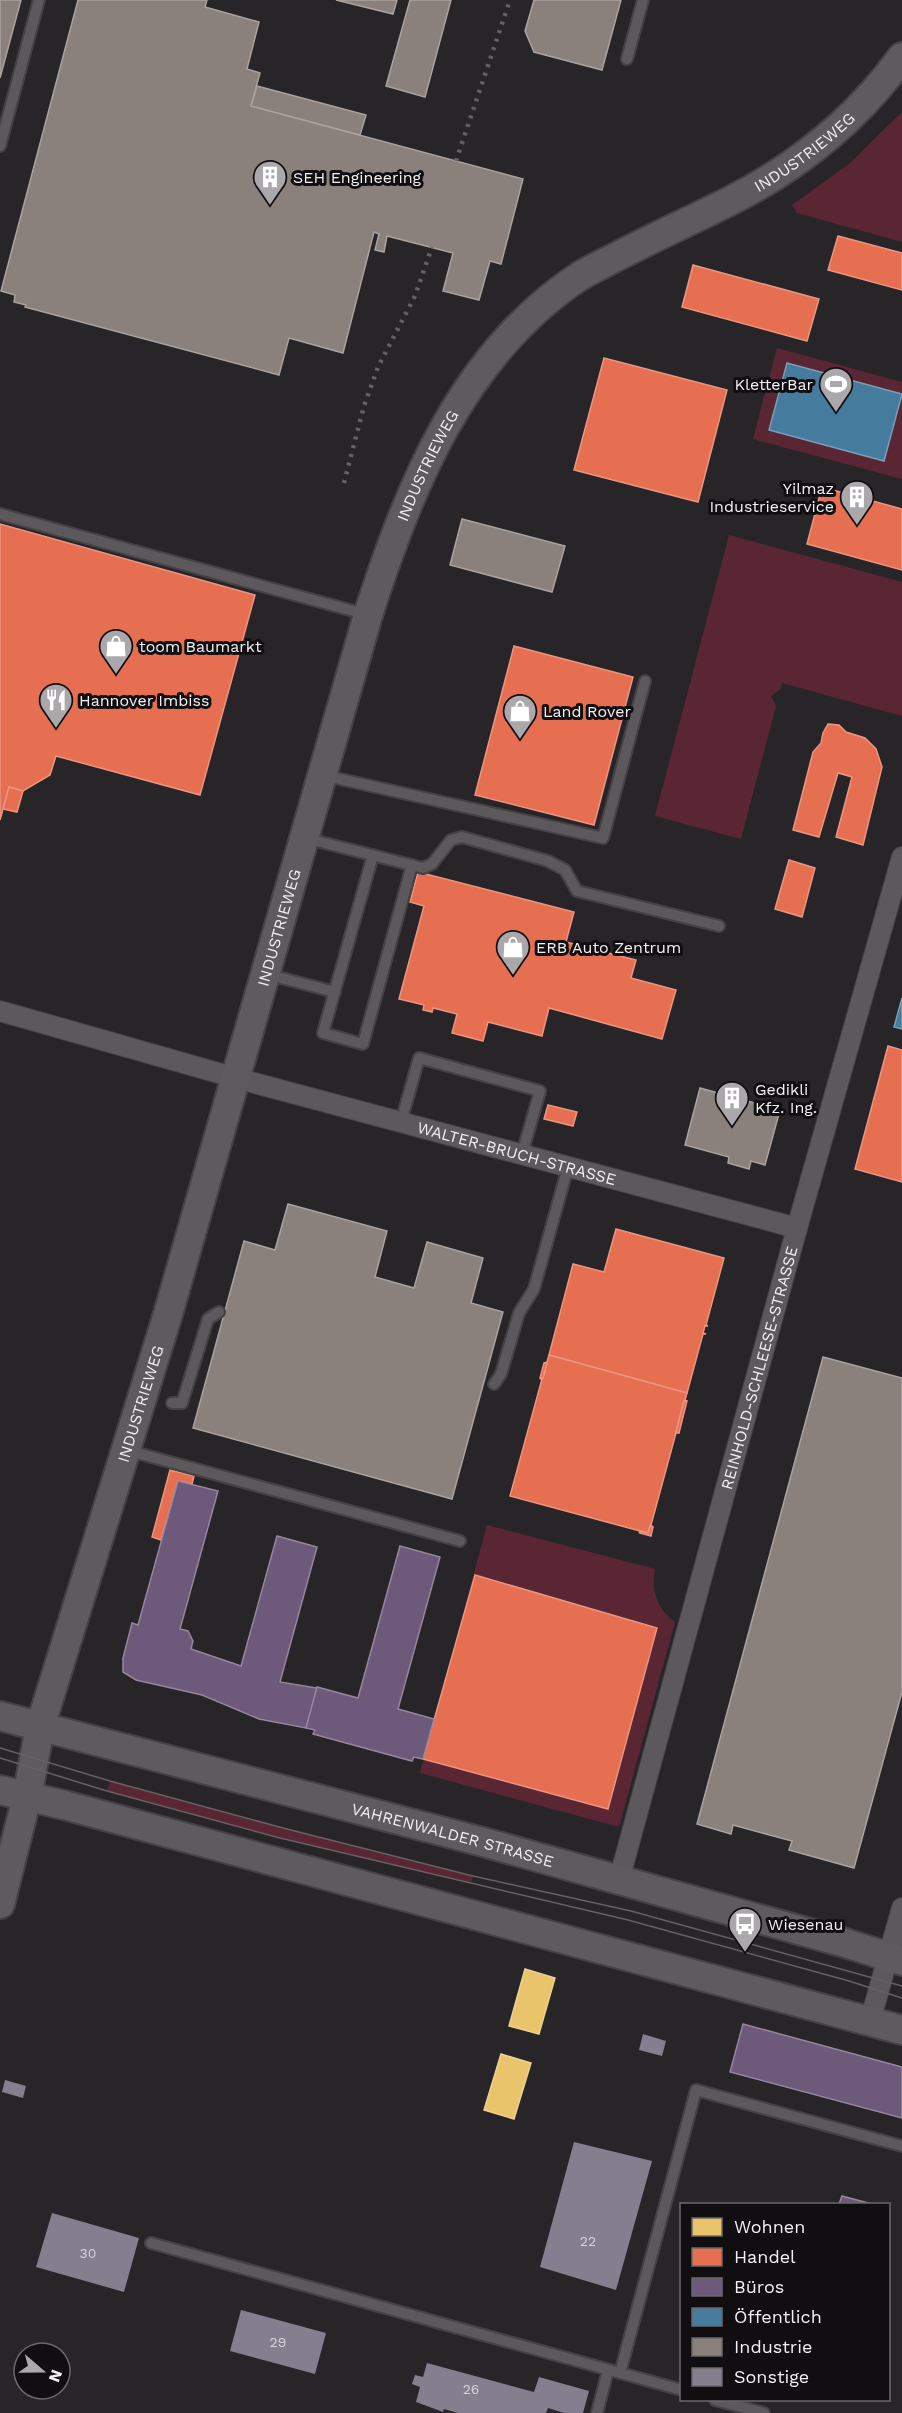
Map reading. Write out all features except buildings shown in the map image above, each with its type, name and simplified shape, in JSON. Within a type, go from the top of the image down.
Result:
[{"type":"street","name":"INDUSTRIEWEG","points":[[0,1904],[13,1794],[40,1727],[126,1450],[236,1077],[368,615],[389,549],[418,476],[452,412],[494,353],[540,307],[581,275],[770,180],[814,149],[858,110],[902,57]]},
{"type":"street","name":"REINHOLD-SCHLEESE-STRASSE","points":[[619,1880],[797,1228],[899,878],[902,856]]},
{"type":"street","points":[[0,1011],[236,1077]]},
{"type":"street","name":"WALTER-BRUCH-STRASSE","points":[[236,1077],[797,1228]]},
{"type":"street","name":"VAHRENWALDER STRASSE","points":[[0,1716],[392,1817],[842,1942],[895,1959]]},
{"type":"street","points":[[13,1794],[64,1805],[384,1889],[902,2030]]},
{"type":"street","points":[[870,2021],[895,1959],[902,1908]]},
{"type":"lane","points":[[0,146],[39,0]]},
{"type":"lane","points":[[627,59],[643,0]]},
{"type":"lane","points":[[0,514],[368,615]]},
{"type":"lane","points":[[322,775],[603,838],[645,681]]},
{"type":"lane","points":[[304,838],[423,868],[432,864],[451,840],[462,837],[548,861],[565,870],[578,891],[719,926]]},
{"type":"lane","points":[[373,855],[323,1034],[363,1044],[412,865]]},
{"type":"lane","points":[[265,974],[335,992]]},
{"type":"lane","points":[[401,1122],[419,1058],[540,1091],[522,1154]]},
{"type":"lane","points":[[494,1384],[501,1374],[519,1313],[534,1289],[568,1167]]},
{"type":"lane","points":[[172,1403],[182,1403],[208,1319],[219,1312]]},
{"type":"lane","points":[[126,1450],[460,1541]]},
{"type":"lane","points":[[620,2373],[696,2091],[902,2146]]},
{"type":"lane","points":[[151,2243],[680,2390]]},
{"type":"lane","points":[[597,2413],[608,2370]]},
{"type":"lane","points":[[719,2401],[764,2413]]},
{"type":"shaded area","points":[[902,112],[902,242],[797,213],[792,205],[849,164]]},
{"type":"shaded area","name":"KletterBar","points":[[777,348],[902,382],[902,479],[753,439]]},
{"type":"shaded area","points":[[729,535],[902,582],[902,716],[782,683],[781,689],[771,696],[776,706],[741,839],[655,816]]},
{"type":"shaded area","points":[[487,1525],[655,1569],[654,1585],[657,1599],[664,1611],[675,1622],[619,1827],[420,1773]]},
{"type":"shaded area","points":[[110,1781],[473,1876],[471,1884],[280,1838],[107,1791]]},
{"type":"tram line","points":[[0,1748],[110,1781],[283,1828],[473,1876],[631,1911],[902,1986]]},
{"type":"tram line","points":[[0,1758],[107,1791],[280,1838],[628,1920],[849,1981],[902,1998]]},
{"type":"railway","points":[[456,161],[510,0]]},
{"type":"railway","points":[[344,483],[364,406],[378,367],[415,296],[432,247]]},
{"type":"place","name":"SEH Engineering","points":[[270,206]]},
{"type":"place","name":"KletterBar","points":[[836,413]]},
{"type":"place","name":"Yilmaz Industrieservice","points":[[857,526]]},
{"type":"place","name":"toom Baumarkt","points":[[116,675]]},
{"type":"place","name":"Hannover Imbiss","points":[[56,729]]},
{"type":"place","name":"Land Rover","points":[[520,740]]},
{"type":"place","name":"ERB Auto Zentrum","points":[[513,976]]},
{"type":"place","name":"Gedikli Kfz. Ing.","points":[[732,1127]]},
{"type":"place","name":"Wiesenau","points":[[745,1953]]}]
